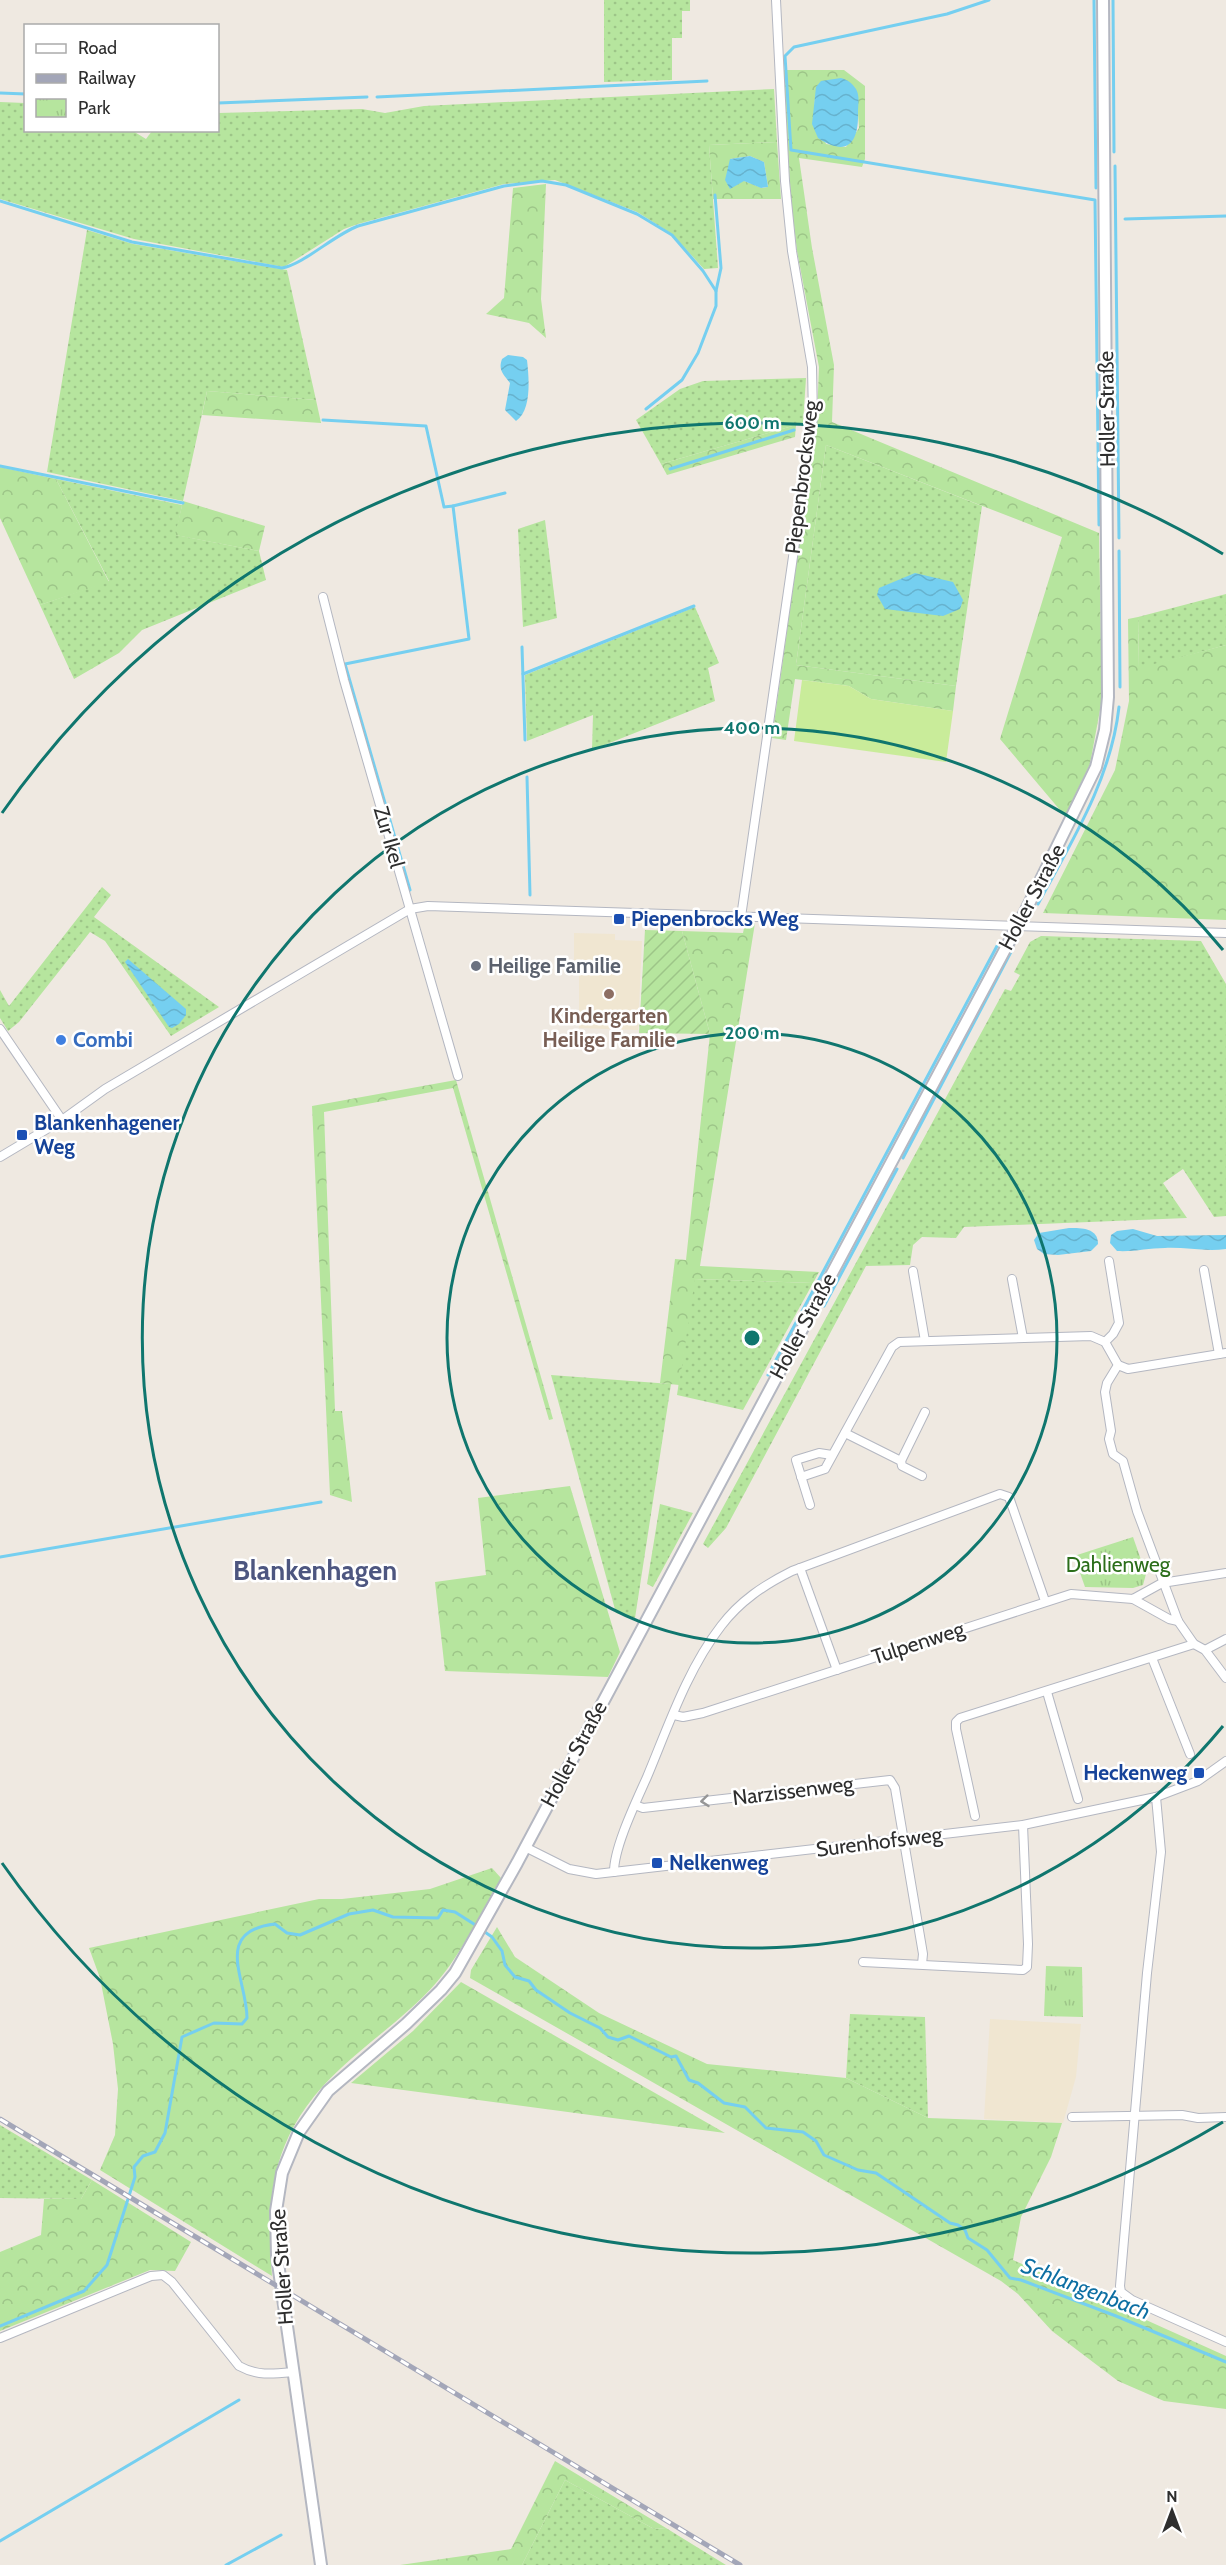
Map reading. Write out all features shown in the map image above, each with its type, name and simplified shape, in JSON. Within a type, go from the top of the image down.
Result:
[{"type":"street","name":"Piepenbrocksweg","points":[[741,917],[813,418],[813,366],[792,251],[785,181],[776,0]]},
{"type":"street","name":"Holler Straße","points":[[321,2565],[293,2372],[276,2231],[278,2191],[288,2154],[311,2112],[328,2091],[441,1990],[455,1973],[485,1922],[1018,925],[1096,767],[1105,730],[1108,697],[1104,0]]},
{"type":"street","name":"Zur Ikel","points":[[323,597],[344,680],[458,1076]]},
{"type":"street","points":[[0,1157],[62,1120],[105,1089],[410,909],[428,906],[1226,933]]},
{"type":"street","points":[[0,1029],[62,1120]]},
{"type":"street","points":[[1105,1342],[1119,1323],[1108,1261]]},
{"type":"street","points":[[801,1477],[825,1469],[892,1347],[899,1342],[1091,1336],[1105,1342],[1118,1365],[1128,1369],[1222,1353],[1204,1270]]},
{"type":"street","points":[[913,1271],[925,1341]]},
{"type":"street","points":[[1012,1279],[1023,1338]]},
{"type":"street","points":[[1118,1365],[1107,1383],[1105,1392],[1111,1431],[1109,1439],[1113,1454],[1123,1461],[1162,1583],[1178,1620],[1194,1644],[1205,1650],[1226,1678]]},
{"type":"street","points":[[922,1476],[902,1466],[901,1461],[925,1412]]},
{"type":"street","points":[[845,1433],[901,1461]]},
{"type":"street","points":[[810,1505],[796,1460],[819,1454],[832,1455]]},
{"type":"street","points":[[614,1872],[614,1861],[635,1805],[685,1688],[722,1626],[745,1600],[765,1585],[800,1568],[1000,1494],[1009,1497],[1044,1601]]},
{"type":"street","points":[[800,1568],[837,1670]]},
{"type":"street","points":[[1133,1599],[1162,1583],[1226,1573]]},
{"type":"street","name":"Tulpenweg","points":[[674,1714],[683,1717],[703,1713],[1044,1601],[1082,1593],[1133,1599]]},
{"type":"street","points":[[1133,1599],[1169,1619],[1178,1620]]},
{"type":"street","points":[[1205,1650],[1226,1639]]},
{"type":"street","points":[[975,1816],[956,1722],[960,1718],[1194,1644]]},
{"type":"street","points":[[1152,1658],[1190,1754]]},
{"type":"street","points":[[1047,1692],[1078,1799]]},
{"type":"street","name":"Surenhofsweg","points":[[525,1847],[580,1872],[596,1874],[1023,1825],[1156,1797],[1198,1781],[1226,1761]]},
{"type":"street","name":"Narzissenweg","points":[[635,1805],[644,1808],[890,1780],[895,1788],[903,1839]]},
{"type":"street","points":[[1156,1797],[1161,1852],[1120,2286],[1121,2292],[1132,2300],[1226,2342]]},
{"type":"street","points":[[863,1962],[1023,1970],[1027,1967],[1023,1825]]},
{"type":"street","points":[[903,1839],[923,1954],[922,1964]]},
{"type":"street","points":[[1072,2116],[1226,2117]]},
{"type":"street","points":[[0,2338],[151,2276],[163,2276],[172,2282],[239,2366],[250,2372],[262,2374],[293,2372]]},
{"type":"shaded area","name":"Kindergarten Heilige Familie","points":[[574,933],[615,934],[615,940],[642,941],[638,1030],[579,1028],[579,962],[574,961]]},
{"type":"shaded area","points":[[990,2019],[1081,2024],[1076,2077],[1063,2123],[984,2119]]},
{"type":"green space","points":[[604,0],[690,0],[690,11],[682,11],[682,38],[672,38],[672,80],[604,82]]},
{"type":"green space","points":[[783,70],[844,70],[865,86],[865,159],[862,167],[799,158],[812,248],[834,365],[832,422],[1099,533],[1102,699],[1090,764],[1065,816],[1000,739],[1062,537],[826,445],[796,665],[956,686],[953,711],[871,699],[849,686],[795,679],[786,740],[772,738],[817,417],[819,367],[797,251],[791,199]],"holes":[[[815,97],[858,113],[859,128],[846,147],[826,144],[814,114]]]},
{"type":"green space","points":[[774,89],[777,142],[709,145],[718,268],[704,269],[672,234],[637,212],[555,180],[504,184],[358,224],[344,229],[284,267],[134,239],[0,199],[0,102],[24,103],[24,132],[135,132],[146,139],[151,132],[219,132],[219,113],[362,109],[385,113],[424,106]]},
{"type":"green space","points":[[777,142],[781,199],[713,199],[709,145]],"holes":[[[750,156],[764,162],[768,187],[762,188],[744,181],[730,159]]]},
{"type":"green space","points":[[546,184],[541,299],[546,338],[529,323],[486,314],[504,298],[513,188]]},
{"type":"green space","points":[[87,230],[133,244],[287,270],[316,400],[207,391],[183,501],[47,472]]},
{"type":"green space","points":[[806,378],[803,423],[661,464],[636,420],[680,389],[703,381]]},
{"type":"green space","points":[[207,391],[316,400],[321,423],[202,415]]},
{"type":"green space","points":[[796,425],[795,437],[667,475],[661,464]]},
{"type":"green space","points":[[826,445],[982,506],[956,686],[796,665]]},
{"type":"green space","points":[[0,467],[56,479],[109,582],[40,605],[0,518]]},
{"type":"green space","points":[[56,479],[182,505],[176,535],[259,551],[266,580],[142,630],[119,653],[74,679],[40,605],[109,581]]},
{"type":"green space","points":[[183,501],[265,526],[259,551],[175,535]]},
{"type":"green space","points":[[545,520],[557,618],[523,627],[518,529]]},
{"type":"green space","points":[[1226,594],[1226,645],[1139,669],[1138,617]]},
{"type":"green space","points":[[695,607],[719,663],[708,668],[715,701],[592,750],[593,715],[527,741],[525,675]]},
{"type":"green space","points":[[1138,617],[1139,668],[1226,645],[1226,920],[1043,913],[1115,770],[1129,701],[1128,619]]},
{"type":"green space","points":[[802,680],[849,686],[871,699],[953,711],[946,762],[794,741]]},
{"type":"green space","points":[[102,887],[111,895],[94,917],[219,1007],[171,1036],[105,941],[90,932],[19,1022],[8,1031],[0,1018],[0,990],[9,1006]]},
{"type":"green space","points":[[745,923],[755,923],[700,1266],[819,1272],[813,1283],[695,1279],[679,1385],[660,1383],[675,1259],[686,1260],[710,1034],[682,931],[743,933]]},
{"type":"green space","points":[[645,930],[682,931],[710,1034],[639,1033]]},
{"type":"green space","points":[[1041,936],[1201,941],[1226,984],[1226,1216],[1214,1217],[1183,1169],[1163,1183],[1187,1218],[964,1227],[956,1238],[922,1237],[913,1245],[910,1265],[866,1266],[726,1528],[708,1548],[703,1544],[1005,989],[1011,991],[1020,975],[1014,972],[1030,942]]},
{"type":"green space","points":[[456,1080],[553,1419],[549,1420],[453,1088],[324,1112],[335,1411],[342,1411],[352,1502],[330,1495],[312,1106]]},
{"type":"green space","points":[[694,1279],[813,1283],[743,1410],[677,1395]]},
{"type":"green space","points":[[551,1375],[671,1384],[635,1618],[616,1613]]},
{"type":"green space","points":[[570,1486],[620,1652],[608,1677],[445,1671],[435,1582],[486,1575],[478,1498]]},
{"type":"green space","points":[[660,1504],[693,1513],[653,1587],[647,1584]]},
{"type":"green space","name":"Dahlienweg","points":[[1133,1537],[1146,1574],[1143,1585],[1133,1588],[1085,1587],[1074,1556]]},
{"type":"green space","points":[[492,1868],[501,1878],[463,1946],[445,1972],[414,2006],[353,2057],[319,2091],[301,2114],[288,2138],[273,2188],[270,2216],[272,2276],[100,2170],[115,2135],[118,2089],[113,2044],[100,1978],[89,1948],[319,1899],[342,1899],[430,1889]]},
{"type":"green space","points":[[497,1927],[515,1957],[599,2013],[707,2064],[846,2078],[928,2118],[1062,2123],[1051,2157],[1021,2217],[1013,2260],[1226,2356],[1226,2409],[1164,2401],[1118,2381],[1052,2331],[1018,2294],[1001,2281],[470,1978],[471,1970]]},
{"type":"green space","points":[[1046,1966],[1082,1967],[1083,2017],[1044,2016]]},
{"type":"green space","points":[[461,1982],[725,2133],[351,2083],[413,2031]]},
{"type":"green space","points":[[850,2014],[925,2017],[928,2118],[846,2078]]},
{"type":"green space","points":[[0,2125],[92,2180],[81,2199],[0,2198]]},
{"type":"green space","points":[[92,2180],[191,2242],[175,2271],[150,2270],[0,2331],[0,2252],[41,2235],[44,2199],[81,2199]]},
{"type":"green space","points":[[555,2461],[666,2528],[654,2529],[565,2480],[522,2565],[400,2565],[511,2549]]},
{"type":"green space","points":[[565,2480],[654,2529],[666,2528],[726,2565],[522,2565]]},
{"type":"water","points":[[841,78],[851,83],[857,92],[858,123],[854,139],[850,144],[837,147],[818,138],[812,124],[816,87],[821,81]]},
{"type":"water","points":[[750,156],[764,162],[768,187],[761,188],[744,181],[730,189],[725,180],[730,159]]},
{"type":"water","points":[[508,355],[523,357],[527,360],[529,384],[527,402],[521,416],[516,421],[505,410],[510,383],[502,372],[501,366],[502,359]]},
{"type":"water","points":[[915,573],[953,582],[963,600],[960,609],[943,616],[885,609],[877,595],[879,588]]},
{"type":"water","points":[[128,959],[186,1009],[186,1015],[179,1024],[172,1028],[169,1027],[125,962]]},
{"type":"water","points":[[1069,1228],[1092,1232],[1098,1244],[1091,1251],[1058,1255],[1044,1254],[1037,1249],[1034,1240],[1039,1233]]},
{"type":"water","points":[[1133,1229],[1157,1236],[1226,1235],[1226,1249],[1165,1248],[1117,1251],[1110,1243],[1111,1235],[1117,1231]]},
{"type":"waterway","points":[[989,0],[947,14],[794,47],[785,56],[791,150],[1095,200],[1099,525]]},
{"type":"waterway","points":[[1094,0],[1096,188]]},
{"type":"waterway","points":[[1113,0],[1114,152]]},
{"type":"waterway","points":[[377,97],[707,81]]},
{"type":"waterway","points":[[0,93],[24,94]]},
{"type":"waterway","points":[[219,103],[367,97]]},
{"type":"waterway","points":[[1115,166],[1119,538]]},
{"type":"waterway","points":[[0,201],[132,242],[282,268],[300,261],[358,226],[504,186],[542,181],[566,185],[637,214],[672,235],[703,271],[716,291],[716,306],[698,353],[682,380],[646,409]]},
{"type":"waterway","points":[[715,195],[721,268],[716,291]]},
{"type":"waterway","points":[[1125,219],[1226,216]]},
{"type":"waterway","points":[[323,420],[426,426],[444,507],[453,506]]},
{"type":"waterway","points":[[670,469],[794,430]]},
{"type":"waterway","points":[[0,466],[183,503]]},
{"type":"waterway","points":[[410,890],[345,664],[469,639],[453,506],[505,493]]},
{"type":"waterway","points":[[1119,551],[1120,687]]},
{"type":"waterway","points":[[523,674],[694,606]]},
{"type":"waterway","points":[[522,647],[525,740]]},
{"type":"waterway","points":[[1038,904],[1099,784],[1115,734],[1119,707]]},
{"type":"waterway","points":[[527,777],[530,895]]},
{"type":"waterway","points":[[768,1375],[997,946]]},
{"type":"waterway","points":[[903,1158],[1013,948]]},
{"type":"waterway","points":[[824,1306],[897,1169]]},
{"type":"waterway","points":[[0,1557],[321,1502]]},
{"type":"waterway","name":"Schlangenbach","points":[[0,2326],[84,2291],[107,2265],[135,2177],[134,2167],[143,2156],[155,2152],[165,2133],[182,2037],[214,2023],[242,2024],[247,2018],[237,1959],[238,1947],[244,1936],[256,1928],[275,1924],[287,1933],[300,1935],[349,1914],[373,1910],[393,1917],[438,1918],[443,1910],[455,1912],[477,1926]]},
{"type":"waterway","name":"Schlangenbach","points":[[482,1930],[492,1937],[502,1951],[505,1965],[515,1977],[529,1981],[536,1990],[570,2013],[600,2028],[608,2037],[618,2040],[629,2036],[671,2057],[676,2056],[689,2080],[698,2083],[724,2103],[745,2107],[766,2128],[803,2132],[816,2141],[824,2155],[858,2170],[876,2173],[950,2223],[965,2230],[968,2238],[987,2250],[1010,2278],[1021,2280],[1116,2316],[1226,2362]]},
{"type":"waterway","points":[[0,2541],[239,2400]]},
{"type":"waterway","points":[[226,2565],[281,2535]]},
{"type":"railway","points":[[0,2119],[740,2565]]},
{"type":"place","name":"Piepenbrocks Weg","points":[[619,919]]},
{"type":"place","name":"Heilige Familie","points":[[476,966]]},
{"type":"place","name":"Kindergarten Heilige Familie","points":[[609,994]]},
{"type":"place","name":"Combi","points":[[61,1040]]},
{"type":"place","name":"Blankenhagener Weg","points":[[22,1135]]},
{"type":"place","name":"Heckenweg","points":[[1199,1773]]},
{"type":"place","name":"Nelkenweg","points":[[657,1863]]},
{"type":"district","name":"Blankenhagen","points":[[315,1571]]}]
